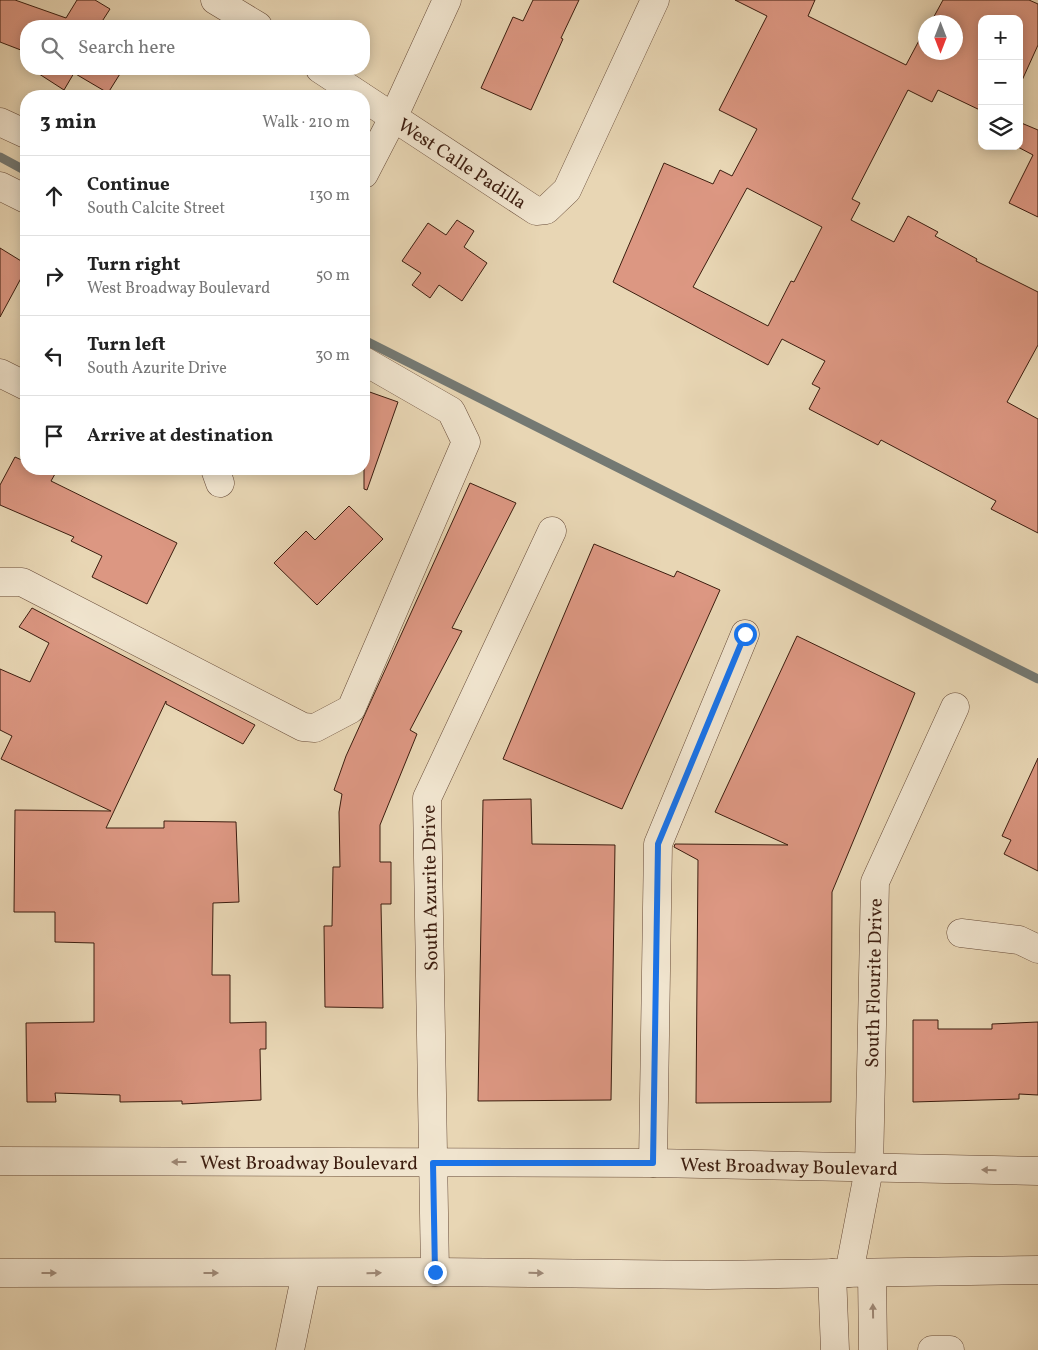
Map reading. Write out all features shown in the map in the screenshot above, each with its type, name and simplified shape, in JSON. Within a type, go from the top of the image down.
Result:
[{"type":"street","points":[[370,162],[393,118],[446,0]]},
{"type":"street","name":"West Calle Padilla","points":[[370,102],[536,211],[546,210],[567,190],[656,0]]},
{"type":"street","points":[[230,4],[250,20]]},
{"type":"street","name":"West Calle Padilla","points":[[329,75],[352,90]]},
{"type":"street","points":[[0,122],[20,131]]},
{"type":"street","points":[[0,186],[20,196]]},
{"type":"street","points":[[0,582],[22,582],[303,727],[315,728],[351,709],[466,442],[451,411],[370,364]]},
{"type":"street","points":[[0,373],[20,383]]},
{"type":"street","name":"South Azurite Drive","points":[[435,1272],[427,798],[552,531]]},
{"type":"street","points":[[653,1163],[658,844],[745,634]]},
{"type":"street","name":"South Flourite Drive","points":[[851,1273],[870,1169],[875,882],[954,707]]},
{"type":"street","points":[[962,933],[1019,940],[1038,949]]},
{"type":"street","name":"West Broadway Boulevard","points":[[0,1161],[653,1163],[1038,1171]]},
{"type":"street","points":[[0,1272],[306,1274],[435,1272],[708,1275],[1038,1270]]},
{"type":"street","points":[[835,1350],[851,1273]]},
{"type":"street","points":[[851,1273],[873,1350]]},
{"type":"street","points":[[290,1350],[306,1274]]},
{"type":"street","points":[[932,1350],[950,1350]]},
{"type":"building","points":[[0,0],[15,0],[66,18],[77,0],[95,0],[110,9],[103,20],[20,20],[20,50],[0,42]]},
{"type":"building","points":[[533,0],[579,0],[531,110],[481,88],[513,17],[523,21]]},
{"type":"building","points":[[735,0],[815,0],[808,16],[906,65],[918,42],[918,60],[963,60],[963,15],[935,15],[943,0],[1029,0],[1038,4],[1038,45],[1023,78],[1023,15],[978,15],[978,109],[938,90],[932,102],[908,90],[852,199],[860,203],[851,220],[894,242],[908,216],[938,232],[935,236],[977,259],[976,261],[1038,292],[1038,345],[1007,402],[1038,419],[1038,533],[991,509],[996,501],[881,440],[878,445],[809,409],[820,388],[812,384],[825,361],[782,339],[768,365],[613,282],[664,163],[713,184],[720,170],[732,176],[757,129],[719,110],[767,16]],"holes":[[[747,188],[822,227],[794,282],[791,281],[768,326],[693,287]]]},
{"type":"building","points":[[41,75],[73,75],[64,90]]},
{"type":"building","points":[[77,75],[119,75],[110,90],[103,90]]},
{"type":"building","points":[[1023,124],[1038,130],[1038,217],[1009,203],[1033,155],[1023,150]]},
{"type":"building","points":[[457,220],[474,231],[464,247],[487,263],[462,301],[439,285],[430,298],[412,285],[421,273],[402,261],[428,223],[446,235]]},
{"type":"building","points":[[0,248],[20,260],[20,280],[0,317]]},
{"type":"building","points":[[370,392],[398,402],[367,490],[364,489],[364,475],[370,475]]},
{"type":"building","points":[[15,457],[20,459],[20,475],[54,475],[51,481],[177,543],[147,604],[92,577],[102,556],[71,541],[74,537],[0,505],[0,485]]},
{"type":"building","points":[[470,483],[516,503],[452,628],[462,631],[410,730],[417,734],[380,825],[380,862],[391,862],[391,904],[381,904],[383,1008],[325,1007],[324,926],[332,926],[333,867],[340,867],[339,812],[342,794],[334,790],[346,756]]},
{"type":"building","points":[[349,506],[383,539],[317,605],[274,563],[306,531],[315,540]]},
{"type":"building","points":[[594,544],[674,577],[677,571],[720,590],[622,809],[503,759]]},
{"type":"building","points":[[32,608],[255,725],[243,744],[166,704],[166,701],[106,828],[164,828],[164,821],[236,822],[239,902],[213,903],[212,975],[230,975],[230,1023],[266,1022],[266,1049],[260,1049],[261,1100],[182,1104],[182,1101],[120,1102],[120,1095],[55,1093],[56,1102],[27,1102],[26,1023],[94,1022],[94,943],[55,942],[55,912],[14,912],[15,810],[111,811],[1,759],[12,736],[0,730],[0,669],[30,682],[49,643],[19,627]]},
{"type":"building","points":[[797,636],[915,693],[832,892],[831,1102],[696,1103],[698,860],[674,847],[675,844],[788,845],[715,812]]},
{"type":"building","points":[[1038,758],[1038,871],[1004,854],[1011,840],[1002,836]]},
{"type":"building","points":[[531,799],[532,844],[615,845],[611,1100],[478,1101],[483,800]]},
{"type":"building","points":[[913,1020],[938,1020],[938,1029],[992,1029],[992,1024],[1038,1022],[1038,1095],[1019,1094],[1019,1099],[913,1102]]},
{"type":"waterway","points":[[0,157],[20,168]]},
{"type":"waterway","points":[[370,343],[1038,679]]},
{"type":"route","points":[[435,1272],[433,1163],[653,1163],[658,844],[745,634]]}]
